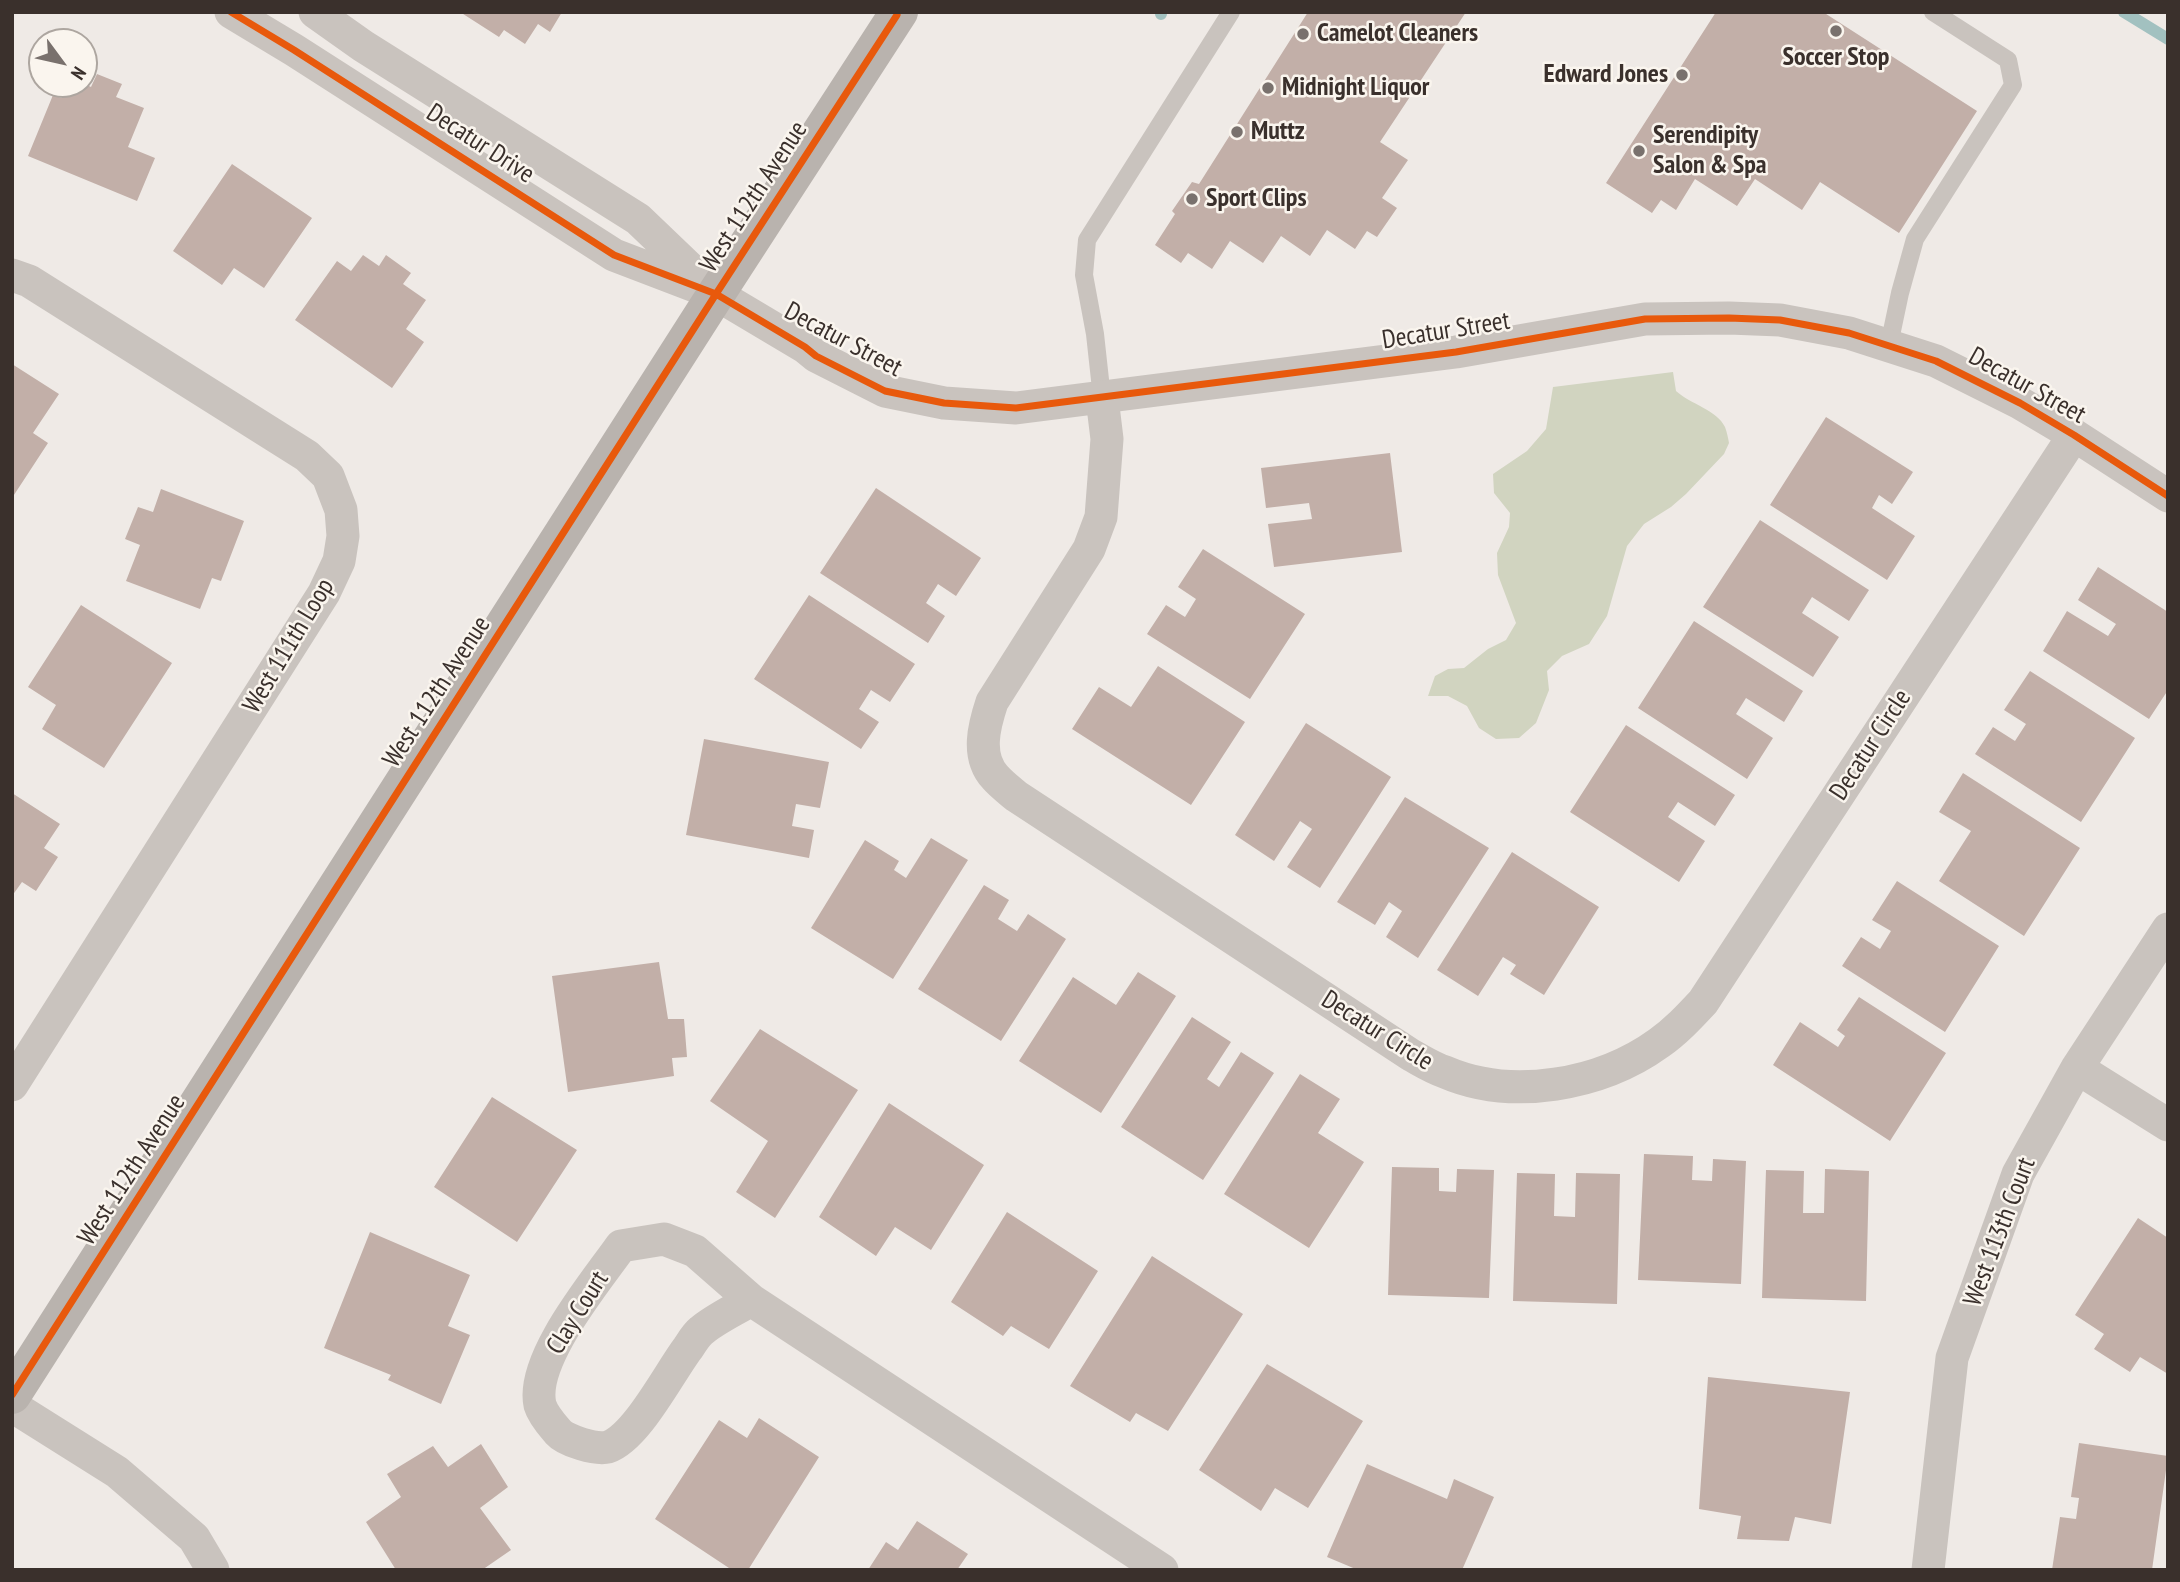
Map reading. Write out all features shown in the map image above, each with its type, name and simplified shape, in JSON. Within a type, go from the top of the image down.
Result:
[{"type":"main road","name":"West 112th Avenue","points":[[12,1395],[899,12]]},
{"type":"street","name":"Decatur Drive","points":[[231,12],[614,255],[716,294]]},
{"type":"street","name":"Decatur Drive","points":[[316,13],[363,46],[638,219],[716,294]]},
{"type":"street","points":[[294,50],[316,13]]},
{"type":"street","name":"West 111th Loop","points":[[12,275],[29,281],[307,456],[328,476],[341,510],[343,536],[339,561],[324,593],[12,1085]]},
{"type":"street","name":"Decatur Street","points":[[716,294],[816,356],[886,391],[944,403],[1016,408],[1456,352],[1645,319],[1780,320],[1814,325],[1937,361],[2020,403],[2168,496]]},
{"type":"street","name":"Decatur Circle","points":[[1102,398],[1107,439],[1101,517],[1089,549],[992,702],[984,726],[983,747],[987,766],[995,778],[1016,796],[1411,1055],[1446,1073],[1486,1084],[1522,1087],[1555,1085],[1583,1078],[1634,1058],[1659,1044],[1703,1002],[2074,435]]},
{"type":"street","name":"West 113th Court","points":[[1928,1570],[1952,1358],[2018,1174],[2077,1068],[2168,929]]},
{"type":"street","points":[[2077,1068],[2168,1125]]},
{"type":"street","name":"Clay Court","points":[[751,1300],[700,1331],[628,1434],[607,1447],[584,1445],[563,1438],[540,1406],[540,1381],[551,1349],[621,1247],[664,1239],[695,1251],[751,1300],[1162,1570]]},
{"type":"street","points":[[12,1406],[117,1472],[194,1538],[213,1570]]},
{"type":"lane","points":[[1102,398],[1095,334],[1084,275],[1087,240],[1231,12]]},
{"type":"lane","points":[[1889,345],[1915,239],[2013,85],[2008,60],[1933,12]]},
{"type":"green space","points":[[1673,372],[1676,391],[1716,416],[1725,427],[1729,443],[1724,454],[1686,494],[1644,524],[1627,546],[1607,616],[1589,644],[1562,656],[1547,671],[1549,690],[1536,723],[1519,738],[1496,739],[1479,728],[1467,706],[1448,696],[1428,696],[1435,676],[1448,669],[1464,668],[1488,649],[1506,640],[1516,623],[1498,575],[1497,553],[1509,527],[1510,513],[1494,493],[1493,474],[1527,451],[1546,429],[1553,387]]},
{"type":"building","points":[[460,12],[562,12],[550,32],[538,24],[525,44],[504,30],[499,37]]},
{"type":"building","points":[[1308,12],[1466,12],[1380,142],[1408,160],[1382,198],[1397,208],[1377,237],[1367,231],[1355,249],[1327,230],[1310,256],[1281,236],[1263,263],[1230,241],[1212,269],[1188,253],[1181,263],[1155,245],[1175,214],[1172,211],[1192,182],[1199,184]]},
{"type":"building","points":[[1716,12],[1823,12],[1977,111],[1899,233],[1820,182],[1802,210],[1755,179],[1737,206],[1695,179],[1676,210],[1661,200],[1652,213],[1606,183]]},
{"type":"building","points":[[98,74],[122,84],[116,97],[144,108],[128,147],[155,158],[137,201],[28,156],[52,98],[98,98]]},
{"type":"building","points":[[232,164],[312,218],[264,288],[234,268],[222,285],[173,251]]},
{"type":"building","points":[[363,255],[379,266],[386,255],[411,273],[403,284],[426,300],[406,329],[424,342],[392,388],[295,320],[337,261],[351,271]]},
{"type":"building","points":[[12,364],[59,394],[33,433],[48,443],[12,498]]},
{"type":"building","points":[[1826,417],[1913,472],[1892,504],[1879,495],[1872,508],[1915,536],[1887,580],[1770,505]]},
{"type":"building","points":[[1390,453],[1402,552],[1274,567],[1268,524],[1312,519],[1309,503],[1266,508],[1261,468]]},
{"type":"building","points":[[876,488],[981,558],[956,596],[938,584],[926,603],[945,616],[928,643],[820,573]]},
{"type":"building","points":[[161,489],[244,521],[221,581],[212,578],[200,609],[126,581],[140,545],[125,539],[138,507],[153,512]]},
{"type":"building","points":[[1760,520],[1869,590],[1849,621],[1812,597],[1802,613],[1839,637],[1813,677],[1703,607]]},
{"type":"building","points":[[1203,549],[1305,614],[1250,699],[1147,634],[1166,605],[1185,617],[1196,599],[1178,587]]},
{"type":"building","points":[[2098,567],[2168,612],[2168,690],[2149,719],[2043,651],[2067,611],[2108,636],[2116,624],[2078,600]]},
{"type":"building","points":[[809,595],[915,664],[890,702],[871,690],[859,709],[879,722],[861,749],[754,679]]},
{"type":"building","points":[[81,605],[172,663],[104,768],[42,729],[56,705],[28,687]]},
{"type":"building","points":[[1694,621],[1803,691],[1784,722],[1746,698],[1736,714],[1773,738],[1747,779],[1638,708]]},
{"type":"building","points":[[1158,666],[1245,722],[1191,805],[1072,729],[1099,687],[1131,707]]},
{"type":"building","points":[[2030,671],[2135,738],[2081,822],[1975,754],[1993,727],[2015,741],[2026,724],[2004,710]]},
{"type":"building","points":[[1306,723],[1391,777],[1320,888],[1287,867],[1312,829],[1300,821],[1274,861],[1235,835]]},
{"type":"building","points":[[1626,725],[1735,795],[1715,826],[1678,802],[1668,817],[1705,841],[1679,882],[1570,812]]},
{"type":"building","points":[[704,739],[829,762],[820,808],[796,804],[792,826],[814,830],[809,858],[686,835]]},
{"type":"building","points":[[1963,773],[2080,848],[2024,936],[1939,881],[1971,831],[1939,812]]},
{"type":"building","points":[[12,793],[60,824],[44,848],[58,857],[36,891],[22,882],[12,896]]},
{"type":"building","points":[[1405,797],[1489,848],[1418,958],[1386,937],[1402,911],[1389,902],[1375,925],[1337,902]]},
{"type":"building","points":[[931,838],[968,860],[893,979],[811,928],[865,840],[899,861],[894,870],[906,878]]},
{"type":"building","points":[[1512,852],[1599,907],[1544,995],[1510,974],[1516,965],[1503,957],[1478,996],[1437,970]]},
{"type":"building","points":[[1897,881],[1999,946],[1945,1032],[1842,966],[1861,937],[1880,949],[1891,931],[1872,920]]},
{"type":"building","points":[[984,885],[1009,900],[998,919],[1017,931],[1028,914],[1066,939],[1001,1041],[918,989]]},
{"type":"building","points":[[659,962],[668,1019],[684,1019],[687,1057],[672,1058],[674,1076],[568,1092],[552,976]]},
{"type":"building","points":[[1138,972],[1176,996],[1101,1113],[1019,1061],[1073,977],[1116,1005]]},
{"type":"building","points":[[1859,997],[1946,1053],[1890,1141],[1773,1065],[1800,1022],[1838,1047],[1845,1036],[1837,1030]]},
{"type":"building","points":[[1192,1017],[1231,1042],[1207,1079],[1219,1087],[1241,1052],[1274,1073],[1203,1180],[1121,1127]]},
{"type":"building","points":[[760,1029],[858,1090],[775,1218],[736,1192],[768,1141],[710,1101]]},
{"type":"building","points":[[1300,1074],[1340,1099],[1318,1133],[1364,1162],[1309,1248],[1224,1194]]},
{"type":"building","points":[[492,1097],[577,1150],[517,1242],[434,1187]]},
{"type":"building","points":[[889,1103],[984,1165],[931,1250],[895,1227],[876,1256],[819,1217]]},
{"type":"building","points":[[1644,1154],[1693,1156],[1692,1180],[1712,1181],[1713,1159],[1746,1161],[1741,1284],[1638,1280]]},
{"type":"building","points":[[1392,1167],[1439,1168],[1439,1191],[1456,1192],[1457,1169],[1494,1170],[1489,1298],[1388,1295]]},
{"type":"building","points":[[1825,1169],[1869,1171],[1866,1301],[1762,1298],[1766,1170],[1804,1171],[1803,1213],[1824,1213]]},
{"type":"building","points":[[1517,1173],[1555,1174],[1554,1216],[1575,1217],[1576,1173],[1620,1174],[1617,1304],[1513,1301]]},
{"type":"building","points":[[1007,1212],[1098,1271],[1049,1349],[1011,1326],[1003,1336],[951,1302]]},
{"type":"building","points":[[2138,1218],[2168,1238],[2168,1374],[2140,1357],[2130,1372],[2094,1349],[2104,1334],[2075,1315]]},
{"type":"building","points":[[370,1232],[470,1275],[448,1326],[470,1335],[441,1404],[388,1380],[391,1375],[324,1348]]},
{"type":"building","points":[[1152,1256],[1243,1314],[1168,1431],[1136,1413],[1130,1422],[1070,1386]]},
{"type":"building","points":[[1267,1364],[1363,1421],[1308,1508],[1275,1488],[1261,1511],[1199,1470]]},
{"type":"building","points":[[1708,1377],[1850,1392],[1831,1524],[1795,1517],[1789,1541],[1737,1539],[1741,1516],[1699,1509]]},
{"type":"building","points":[[759,1418],[819,1457],[748,1570],[732,1570],[655,1519],[719,1420],[747,1438]]},
{"type":"building","points":[[2079,1443],[2168,1456],[2152,1570],[2052,1570],[2060,1517],[2076,1519],[2079,1498],[2071,1497]]},
{"type":"building","points":[[481,1444],[508,1487],[480,1508],[511,1550],[482,1570],[396,1570],[366,1522],[401,1497],[387,1474],[433,1446],[448,1467]]},
{"type":"building","points":[[1367,1464],[1447,1499],[1454,1479],[1494,1497],[1462,1570],[1358,1570],[1327,1557]]},
{"type":"building","points":[[917,1521],[968,1554],[957,1570],[868,1570],[886,1542],[898,1550]]},
{"type":"waterway","points":[[2124,12],[2168,39]]},
{"type":"cycle path","points":[[231,12],[614,255],[716,294],[816,356],[885,391],[944,403],[1016,408],[1456,352],[1645,319],[1780,320],[1849,333],[1936,361],[2020,403],[2168,496]]},
{"type":"cycle path","points":[[12,1395],[897,15]]},
{"type":"place","name":"Soccer Stop","points":[[1836,31]]},
{"type":"place","name":"Camelot Cleaners","points":[[1303,34]]},
{"type":"place","name":"Edward Jones","points":[[1682,75]]},
{"type":"place","name":"Midnight Liquor","points":[[1268,88]]},
{"type":"place","name":"Muttz","points":[[1237,132]]},
{"type":"place","name":"Serendipity Salon & Spa","points":[[1639,151]]},
{"type":"place","name":"Sport Clips","points":[[1192,199]]}]
